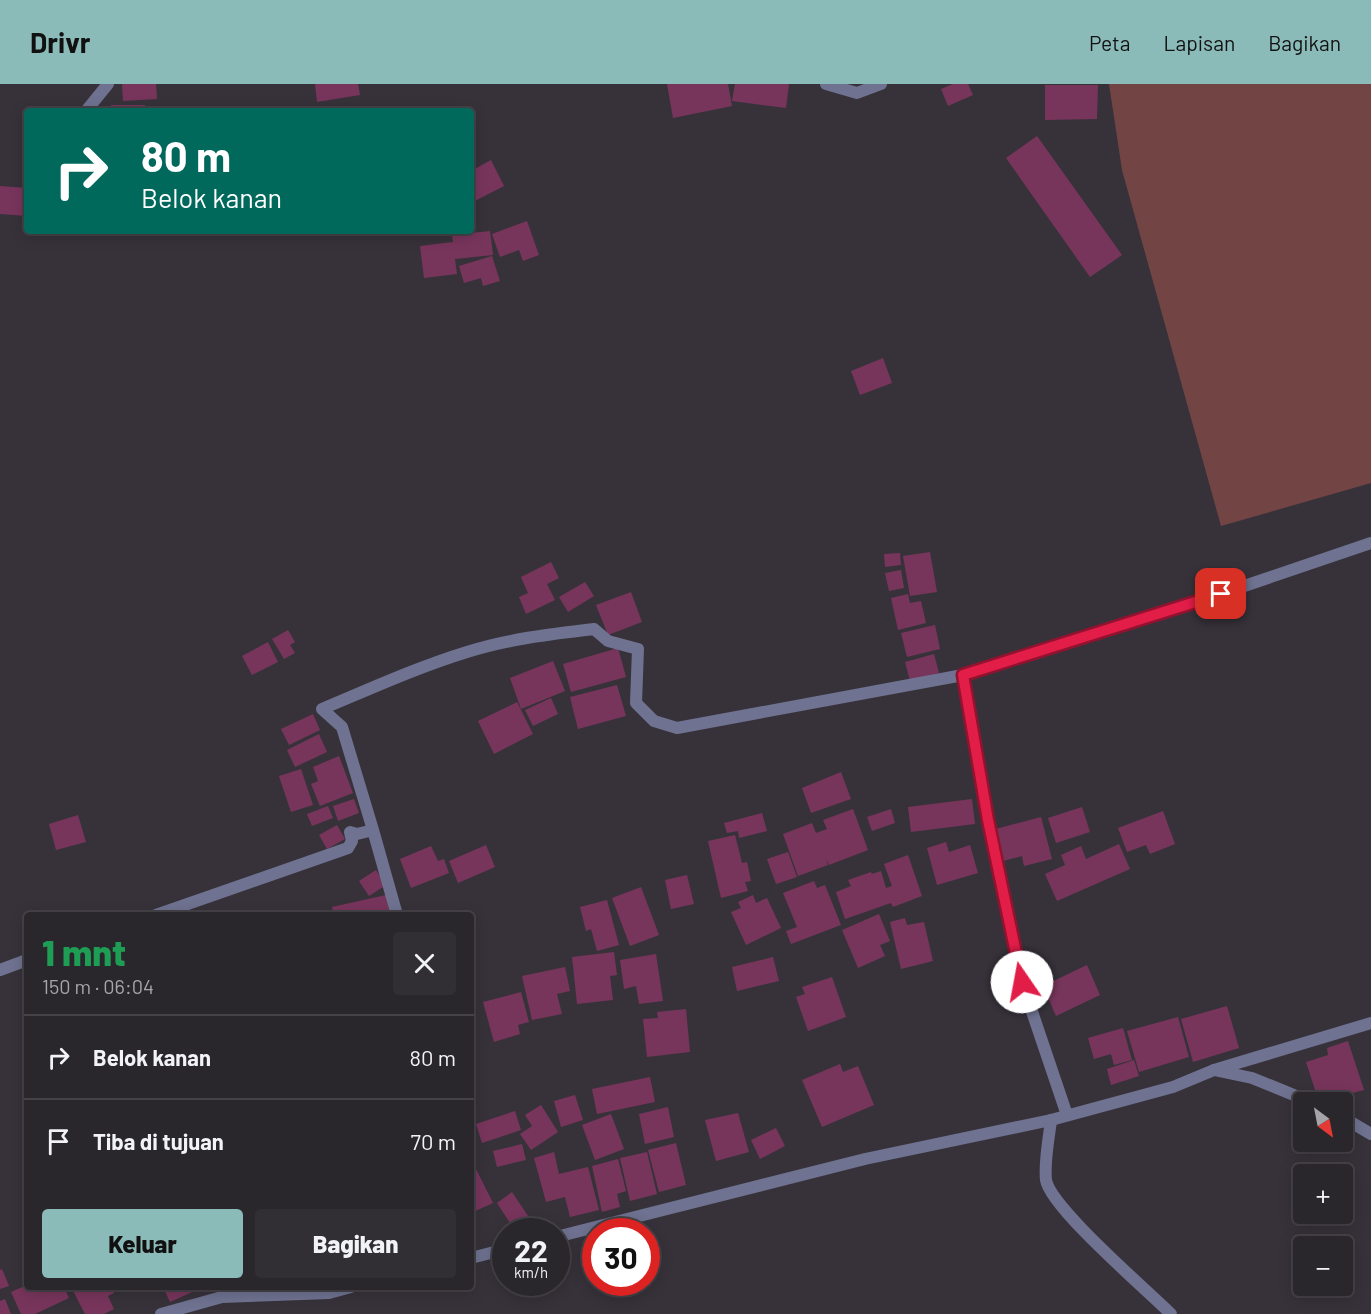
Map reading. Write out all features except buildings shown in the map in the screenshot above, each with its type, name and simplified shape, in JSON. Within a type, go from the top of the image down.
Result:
[{"type":"street","points":[[88,108],[108,84]]},
{"type":"street","points":[[826,84],[857,93],[881,84]]},
{"type":"street","points":[[397,912],[342,727],[322,709],[394,678],[469,651],[532,637],[594,629],[608,641],[638,649],[636,703],[654,721],[670,728],[963,675],[1200,601],[1371,543]]},
{"type":"street","points":[[963,675],[988,820],[1022,982],[1067,1115]]},
{"type":"street","points":[[165,912],[348,848],[352,842],[349,836],[350,831],[357,834],[373,830]]},
{"type":"street","points":[[0,970],[24,961]]},
{"type":"street","points":[[570,1233],[865,1159],[1051,1120],[1173,1087],[1214,1070],[1371,1023]]},
{"type":"street","points":[[1214,1070],[1252,1078],[1293,1095]]},
{"type":"street","points":[[1051,1120],[1046,1180],[1051,1192],[1075,1221],[1171,1314]]},
{"type":"street","points":[[1353,1123],[1371,1134]]},
{"type":"street","points":[[474,1257],[492,1253]]},
{"type":"street","points":[[161,1314],[222,1298],[327,1290]]},
{"type":"shaded area","points":[[1109,84],[1371,84],[1371,483],[1221,526],[1122,170]]},
{"type":"route","points":[[1022,982],[988,820],[963,675],[1221,594]]}]
